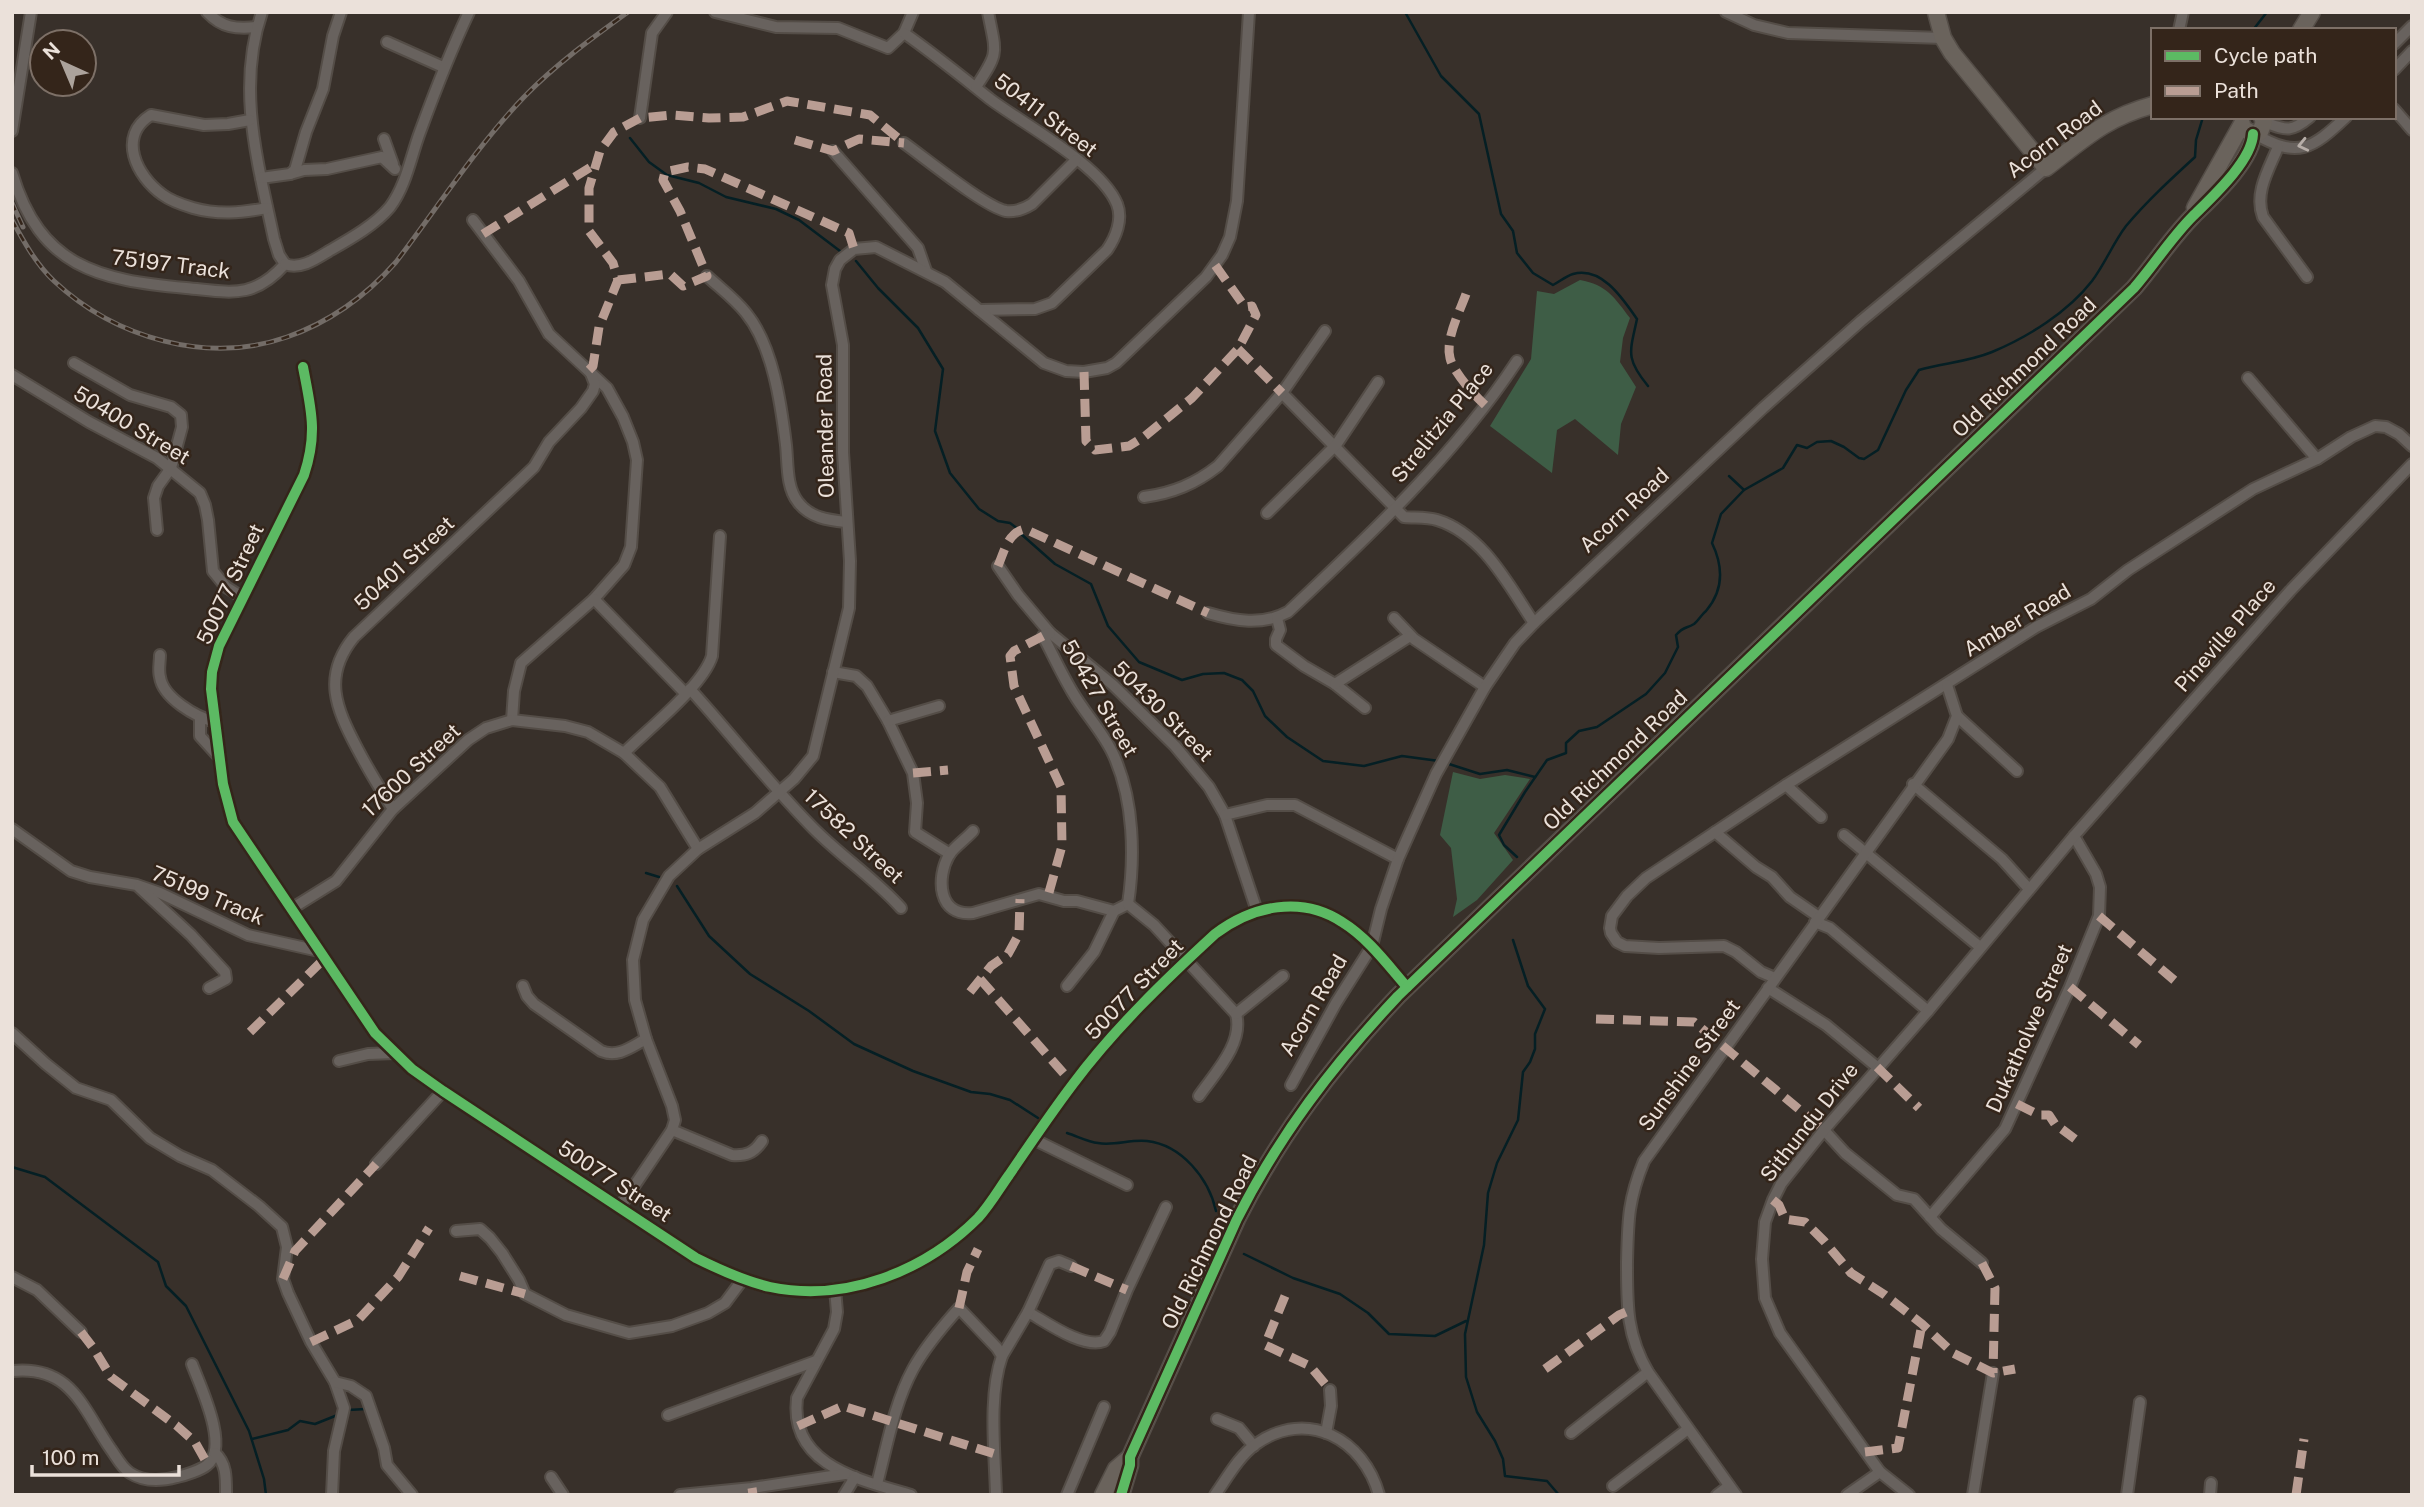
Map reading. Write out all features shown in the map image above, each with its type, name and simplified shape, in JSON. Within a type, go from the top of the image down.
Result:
[{"type":"street","points":[[12,131],[31,12]]},
{"type":"street","points":[[207,12],[219,24],[238,29],[257,27]]},
{"type":"street","points":[[262,12],[250,69],[250,120],[267,208],[279,255],[285,264]]},
{"type":"street","points":[[290,174],[295,170],[300,158],[306,132],[323,89],[333,36],[341,12]]},
{"type":"street","name":"75197 Track","points":[[12,173],[29,216],[39,231],[76,263],[95,273],[131,283],[228,292],[264,284],[285,264],[302,265],[342,244],[382,216],[392,204],[401,187],[443,67],[469,12]]},
{"type":"street","points":[[640,118],[652,33],[667,12]]},
{"type":"street","points":[[715,12],[740,15],[776,27],[838,28],[888,48],[904,33],[913,12]]},
{"type":"street","points":[[976,87],[996,53],[988,12]]},
{"type":"street","name":"Oleander Road","points":[[672,1129],[675,1120],[672,1106],[646,1039],[635,1000],[633,960],[643,919],[669,876],[698,849],[733,829],[780,792],[813,756],[849,608],[850,561],[843,452],[843,345],[832,278],[840,260],[854,249],[876,247],[887,251],[945,282],[1044,363],[1066,371],[1084,372],[1107,368],[1122,358],[1206,277],[1230,237],[1237,201],[1250,12]]},
{"type":"street","points":[[1726,12],[1754,25],[1788,33],[1943,38]]},
{"type":"street","points":[[1754,25],[1757,12]]},
{"type":"street","points":[[1936,12],[1943,38],[1952,53],[2046,168]]},
{"type":"street","points":[[2396,42],[2412,26]]},
{"type":"street","name":"50411 Street","points":[[904,33],[990,99],[1048,137],[1110,192],[1117,205],[1118,228],[1114,240],[1052,303],[1035,309],[979,310]]},
{"type":"street","points":[[387,42],[443,67]]},
{"type":"street","points":[[2396,68],[2412,51]]},
{"type":"street","name":"Acorn Road","points":[[1291,1085],[1336,1003],[1372,946],[1398,859],[1436,774],[1485,687],[1515,643],[1773,399],[1861,321],[2046,168],[2105,123],[2128,112],[2151,106]]},
{"type":"street","points":[[2396,111],[2412,130]]},
{"type":"street","points":[[250,120],[204,125],[151,115],[138,126],[131,146],[136,162],[148,183],[169,198],[201,210],[234,214],[267,208]]},
{"type":"street","points":[[2253,122],[2288,129],[2298,127],[2308,119]]},
{"type":"street","points":[[2253,122],[2278,147],[2297,148],[2311,145],[2344,119]]},
{"type":"street","name":"Old Richmond Road","points":[[1121,1495],[1130,1457],[1256,1181],[1328,1074],[1407,987],[2134,288],[2234,170],[2251,145],[2253,122]]},
{"type":"street","points":[[384,139],[401,187]]},
{"type":"street","points":[[904,143],[991,205],[1008,211],[1023,209],[1032,204],[1076,160]]},
{"type":"street","points":[[2278,147],[2261,190],[2259,207],[2263,217],[2307,277]]},
{"type":"street","points":[[833,151],[918,248],[926,271]]},
{"type":"street","points":[[261,178],[304,170],[327,169],[382,157],[395,169]]},
{"type":"street","points":[[472,220],[519,281],[549,334],[602,381],[618,408],[633,442],[637,460],[629,553],[615,577],[594,599],[522,663],[514,691],[512,720]]},
{"type":"street","points":[[707,276],[748,315],[762,341],[781,401],[790,485],[797,501],[819,518],[846,522]]},
{"type":"street","points":[[1144,497],[1180,490],[1206,475],[1241,442],[1282,393],[1325,331]]},
{"type":"street","name":"Strelitzia Place","points":[[1277,618],[1289,612],[1397,508],[1486,406],[1517,361]]},
{"type":"street","points":[[74,363],[130,395],[167,405],[178,411],[182,418],[171,468],[158,486],[154,498],[157,530]]},
{"type":"street","name":"50077 Street","points":[[303,367],[313,428],[309,461],[242,597],[215,660],[211,689],[219,757],[227,805],[233,822],[375,1033],[395,1053],[443,1091],[696,1258],[743,1279],[793,1290],[835,1289],[888,1277],[941,1249],[980,1216],[1101,1049],[1187,960],[1231,922],[1257,911],[1279,906],[1305,907],[1340,920],[1372,946],[1407,987]]},
{"type":"street","name":"50401 Street","points":[[393,809],[372,777],[339,715],[335,686],[338,664],[345,648],[534,467],[549,442],[593,391],[595,384],[589,370]]},
{"type":"street","name":"50400 Street","points":[[12,374],[89,422],[171,468],[200,493],[208,520],[213,571],[226,587],[242,597]]},
{"type":"street","points":[[2248,377],[2317,459]]},
{"type":"street","points":[[1267,513],[1336,445],[1378,383]]},
{"type":"street","points":[[1282,393],[1397,508]]},
{"type":"street","name":"Amber Road","points":[[1771,983],[1731,948],[1724,946],[1625,946],[1617,942],[1610,928],[1612,916],[1626,896],[1646,878],[1715,832],[2036,627],[2091,599],[2128,570],[2253,489],[2317,459],[2351,437],[2375,426],[2386,427],[2399,434],[2412,446]]},
{"type":"street","name":"Pineville Place","points":[[2074,836],[2290,591],[2412,464]]},
{"type":"street","name":"Strelitzia Place","points":[[1397,508],[1404,517],[1435,520],[1470,538],[1484,552],[1534,623]]},
{"type":"street","points":[[624,753],[706,672],[712,656],[720,536]]},
{"type":"street","name":"50430 Street","points":[[998,566],[1046,634],[1113,685],[1175,746],[1209,787],[1225,815],[1257,911]]},
{"type":"street","name":"17582 Street","points":[[594,599],[688,691],[833,847],[885,890],[901,908]]},
{"type":"street","points":[[1208,613],[1239,622],[1277,618],[1280,631],[1276,645],[1335,684],[1365,708]]},
{"type":"street","points":[[1394,618],[1410,636],[1485,687]]},
{"type":"street","name":"50427 Street","points":[[1046,634],[1074,695],[1103,734],[1120,771],[1130,820],[1132,875],[1128,904]]},
{"type":"street","points":[[1335,684],[1410,636]]},
{"type":"street","points":[[160,654],[159,676],[162,682],[186,710],[215,722]]},
{"type":"street","points":[[833,673],[856,676],[867,686],[888,721],[913,773],[915,832],[950,854]]},
{"type":"street","points":[[1947,685],[1957,716],[2017,771]]},
{"type":"street","points":[[888,721],[939,706]]},
{"type":"street","name":"Sunshine Street","points":[[1733,1490],[1648,1372],[1635,1345],[1626,1312],[1628,1213],[1633,1188],[1644,1161],[1948,738],[1957,716]]},
{"type":"street","points":[[200,718],[200,736],[219,757]]},
{"type":"street","name":"17600 Street","points":[[291,909],[336,881],[393,809],[468,740],[486,728],[512,720],[565,726],[588,733],[624,753],[660,788],[698,849]]},
{"type":"street","points":[[1913,784],[2003,859],[2029,889]]},
{"type":"street","points":[[1786,785],[1821,817]]},
{"type":"street","points":[[1225,815],[1268,806],[1295,805],[1398,859]]},
{"type":"street","name":"75199 Track","points":[[12,829],[71,871],[137,885],[160,893],[248,935],[319,951]]},
{"type":"street","points":[[973,831],[950,854],[940,886],[950,905],[965,914],[1039,894],[1114,911]]},
{"type":"street","points":[[1715,832],[1772,877],[1790,897],[1928,1011]]},
{"type":"street","points":[[1844,835],[1980,947]]},
{"type":"street","name":"Sithundu Drive","points":[[1909,1495],[1880,1472],[1780,1333],[1765,1298],[1762,1259],[1765,1222],[1781,1184],[1824,1130],[1928,1011],[2074,836]]},
{"type":"street","name":"Dukatholwe Street","points":[[1930,1217],[2006,1129],[2099,916],[2100,887],[2096,874],[2074,836]]},
{"type":"street","points":[[137,885],[191,935],[225,972],[226,979],[209,988]]},
{"type":"street","points":[[1067,986],[1094,952],[1114,911],[1128,904],[1154,925],[1236,1014],[1239,1025],[1226,1057],[1199,1096]]},
{"type":"street","points":[[1236,1014],[1283,976]]},
{"type":"street","points":[[1771,983],[1877,1067]]},
{"type":"street","points":[[523,986],[534,1004],[601,1051],[609,1054],[620,1053],[646,1039]]},
{"type":"street","points":[[12,1033],[76,1088],[111,1100],[150,1139],[212,1170],[278,1223],[284,1231],[287,1247],[283,1279],[311,1342],[335,1382],[344,1408],[334,1451],[331,1495]]},
{"type":"street","points":[[339,1061],[368,1054],[395,1053]]},
{"type":"street","points":[[376,1164],[443,1091]]},
{"type":"street","points":[[620,1207],[672,1129],[732,1155],[751,1153],[762,1141]]},
{"type":"street","points":[[1824,1130],[1846,1153],[1897,1195],[1914,1199],[1959,1245],[1982,1263]]},
{"type":"street","points":[[1034,1139],[1127,1185]]},
{"type":"street","points":[[1028,1312],[1071,1335],[1095,1343],[1104,1340],[1166,1207]]},
{"type":"street","points":[[456,1231],[480,1229],[490,1238],[519,1280],[525,1294],[566,1315],[629,1333],[672,1326],[708,1313],[725,1303],[743,1279]]},
{"type":"street","points":[[996,1495],[996,1374],[1002,1356],[1028,1312],[1050,1264],[1059,1261],[1071,1266]]},
{"type":"street","points":[[13,1280],[37,1290],[81,1332]]},
{"type":"street","points":[[835,1289],[837,1311],[834,1329],[797,1398],[799,1426],[805,1440],[820,1458],[850,1476],[911,1495]]},
{"type":"street","points":[[877,1484],[893,1423],[913,1370],[936,1335],[959,1308],[1002,1356]]},
{"type":"street","points":[[668,1415],[816,1361]]},
{"type":"street","points":[[12,1371],[26,1369],[48,1373],[69,1387],[123,1467],[138,1477],[160,1480],[180,1476],[208,1465],[215,1453],[215,1432],[191,1364]]},
{"type":"street","points":[[1571,1433],[1648,1372]]},
{"type":"street","points":[[1973,1495],[1993,1373]]},
{"type":"street","points":[[335,1382],[351,1386],[366,1396],[387,1465],[412,1495]]},
{"type":"street","points":[[1326,1433],[1331,1406],[1329,1390]]},
{"type":"street","points":[[2127,1495],[2140,1402]]},
{"type":"street","points":[[1067,1495],[1104,1407]]},
{"type":"street","points":[[1217,1419],[1239,1428],[1254,1446]]},
{"type":"street","points":[[1215,1495],[1238,1462],[1254,1446],[1271,1434],[1306,1428],[1326,1433],[1348,1444],[1371,1469],[1379,1495]]},
{"type":"street","points":[[1613,1486],[1688,1429]]},
{"type":"street","points":[[215,1453],[224,1463],[226,1495]]},
{"type":"street","name":"Old Richmond Road","points":[[1103,1495],[1116,1469],[1130,1457]]},
{"type":"street","points":[[1847,1495],[1880,1472]]},
{"type":"street","points":[[680,1495],[850,1476]]},
{"type":"street","points":[[844,1495],[850,1476]]},
{"type":"street","points":[[551,1477],[563,1495]]},
{"type":"street","points":[[2210,1495],[2211,1483]]},
{"type":"street","points":[[1717,1495],[1733,1490]]},
{"type":"green space","points":[[1580,280],[1603,289],[1630,318],[1623,338],[1620,362],[1636,387],[1621,424],[1618,455],[1575,419],[1557,430],[1552,473],[1490,426],[1531,359],[1537,291],[1554,294]]},
{"type":"green space","points":[[1453,772],[1480,779],[1505,775],[1530,779],[1494,833],[1513,860],[1477,900],[1453,917],[1457,899],[1451,848],[1440,835]]},
{"type":"waterway","points":[[1405,12],[1441,76],[1479,114],[1501,214],[1513,231],[1517,253],[1533,273],[1553,285],[1570,275],[1584,273],[1602,279],[1611,286],[1637,319],[1631,354],[1636,368],[1648,386]]},
{"type":"waterway","points":[[2255,28],[2267,12]]},
{"type":"waterway","points":[[1517,857],[1504,845],[1499,835],[1547,760],[1566,753],[1566,743],[1579,731],[1597,727],[1646,694],[1665,673],[1678,647],[1676,635],[1696,623],[1712,603],[1720,578],[1712,543],[1721,514],[1744,490],[1783,468],[1797,445],[1807,448],[1817,442],[1831,441],[1864,459],[1878,450],[1906,390],[1919,370],[1992,352],[2033,331],[2059,313],[2092,281],[2134,217],[2195,157],[2196,140],[2202,119]]},
{"type":"waterway","points":[[630,138],[649,162],[667,175],[699,183],[726,197],[776,209],[799,220],[840,251]]},
{"type":"waterway","points":[[856,261],[878,288],[918,328],[943,369],[935,431],[950,473],[979,509],[1018,529]]},
{"type":"waterway","points":[[1729,476],[1744,490]]},
{"type":"waterway","points":[[1020,533],[1055,564],[1091,584],[1108,626],[1139,662],[1182,680],[1203,674],[1224,673],[1242,680],[1253,691],[1265,716],[1287,737],[1323,761],[1364,766],[1402,756],[1439,761]]},
{"type":"waterway","points":[[1446,763],[1480,774],[1507,770],[1535,777]]},
{"type":"waterway","points":[[646,873],[659,877]]},
{"type":"waterway","points":[[677,886],[709,936],[750,974],[809,1011],[854,1044],[913,1071],[971,1092],[1010,1100],[1038,1118]]},
{"type":"waterway","points":[[1513,940],[1528,986],[1545,1009],[1535,1034],[1535,1049],[1523,1072],[1518,1120],[1497,1163],[1488,1193],[1484,1245],[1465,1334],[1466,1377],[1477,1412],[1503,1459],[1505,1476],[1547,1481],[1559,1495]]},
{"type":"waterway","points":[[1067,1133],[1098,1143],[1147,1141],[1172,1149],[1200,1176],[1216,1211]]},
{"type":"waterway","points":[[12,1167],[45,1177],[158,1262],[166,1286],[186,1306],[249,1431],[264,1479],[266,1495]]},
{"type":"waterway","points":[[1244,1254],[1293,1278],[1340,1294],[1368,1313],[1389,1334],[1435,1336],[1466,1321]]},
{"type":"waterway","points":[[348,1410],[366,1409]]},
{"type":"waterway","points":[[252,1439],[288,1430],[300,1421],[315,1424],[340,1414]]},
{"type":"railway","points":[[12,220],[36,260],[54,281],[78,301],[133,331],[194,347],[257,345],[287,337],[332,316],[372,286],[396,262],[506,116],[561,63],[628,12]]},
{"type":"railway","points":[[12,203],[23,227]]},
{"type":"marked path","points":[[589,370],[593,366],[599,327],[618,280],[613,263],[589,231],[589,188],[600,151],[614,132],[640,118],[672,115],[743,117],[787,101],[870,115],[904,143]]},
{"type":"marked path","points":[[795,140],[833,151],[859,139],[904,143]]},
{"type":"marked path","points":[[483,234],[594,165]]},
{"type":"marked path","points":[[618,280],[670,274],[683,286],[707,276],[680,211],[663,180],[665,172],[688,167],[705,169],[849,233],[854,249]]},
{"type":"marked path","points":[[1084,372],[1086,441],[1095,450],[1129,446],[1192,398],[1238,349],[1256,315],[1252,306],[1245,307],[1215,265]]},
{"type":"marked path","points":[[1466,294],[1451,334],[1450,358],[1460,377],[1486,406]]},
{"type":"marked path","points":[[1238,349],[1282,393]]},
{"type":"marked path","points":[[998,566],[1011,538],[1025,529],[1208,613]]},
{"type":"marked path","points":[[1043,636],[1014,651],[1010,656],[1014,686],[1061,787],[1062,846],[1048,896]]},
{"type":"marked path","points":[[913,773],[948,770]]},
{"type":"marked path","points":[[970,992],[991,966],[1008,954],[1019,934],[1020,899]]},
{"type":"marked path","points":[[2099,916],[2181,986]]},
{"type":"marked path","points":[[250,1032],[324,959]]},
{"type":"marked path","points":[[980,979],[1073,1084]]},
{"type":"marked path","points":[[2070,987],[2139,1045]]},
{"type":"marked path","points":[[1596,1019],[1694,1022],[1824,1130]]},
{"type":"marked path","points":[[1877,1067],[1919,1108]]},
{"type":"marked path","points":[[2017,1104],[2039,1115],[2049,1115],[2055,1124],[2075,1139]]},
{"type":"marked path","points":[[283,1279],[295,1251],[376,1164]]},
{"type":"marked path","points":[[1773,1200],[1779,1205],[1785,1219],[1805,1222],[1851,1273],[1922,1324],[1953,1353],[1993,1373],[2015,1369]]},
{"type":"marked path","points":[[311,1342],[358,1320],[398,1277],[429,1228]]},
{"type":"marked path","points":[[959,1308],[967,1272],[978,1249]]},
{"type":"marked path","points":[[1982,1263],[1995,1288],[1993,1373]]},
{"type":"marked path","points":[[1071,1266],[1127,1290]]},
{"type":"marked path","points":[[460,1276],[525,1294]]},
{"type":"marked path","points":[[1285,1296],[1265,1345],[1310,1366],[1330,1390]]},
{"type":"marked path","points":[[1545,1369],[1626,1312]]},
{"type":"marked path","points":[[1865,1452],[1898,1448],[1922,1324]]},
{"type":"marked path","points":[[81,1332],[111,1377],[195,1442],[208,1465]]},
{"type":"marked path","points":[[798,1426],[843,1406],[995,1454]]},
{"type":"marked path","points":[[2296,1495],[2304,1439]]},
{"type":"marked path","points":[[752,1488],[753,1495]]},
{"type":"cycle path","points":[[1121,1495],[1130,1457],[1237,1219],[1290,1129],[1351,1048],[1398,996],[2134,288],[2177,233],[2238,167],[2246,156],[2253,134]]},
{"type":"cycle path","points":[[303,367],[311,409],[312,433],[304,475],[219,646],[212,672],[211,689],[223,784],[233,822],[375,1033],[412,1069],[696,1258],[751,1282],[799,1291],[855,1286],[883,1278],[934,1253],[978,1218],[1065,1095],[1123,1024],[1215,934],[1245,917],[1277,907],[1310,909],[1326,914],[1360,936],[1407,987]]}]
